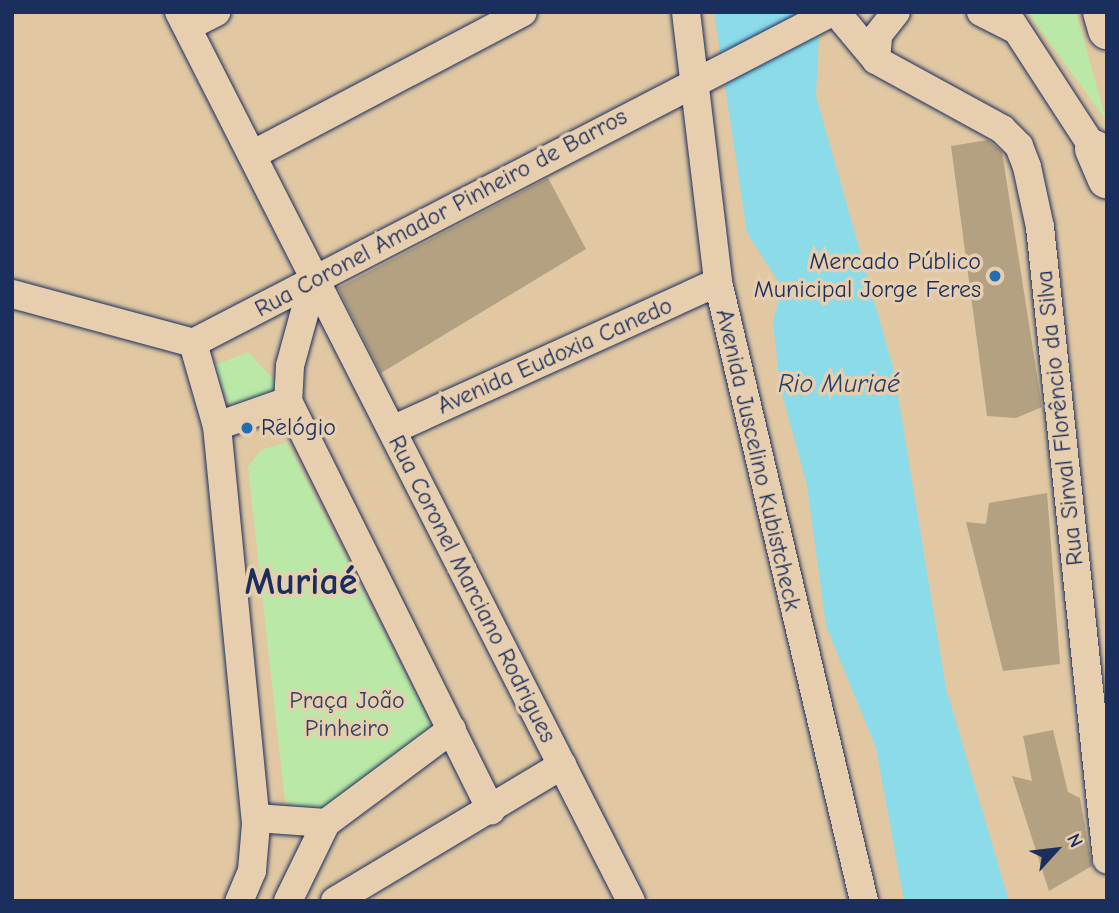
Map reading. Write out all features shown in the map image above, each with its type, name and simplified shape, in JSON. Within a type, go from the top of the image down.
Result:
[{"type":"highway","points":[[1102,12],[1107,30]]},
{"type":"street","points":[[183,20],[216,12]]},
{"type":"street","points":[[252,155],[523,12]]},
{"type":"street","name":"Avenida Juscelino Kubistcheck","points":[[686,12],[700,79],[718,282],[864,901]]},
{"type":"street","points":[[876,60],[878,35],[896,12]]},
{"type":"street","points":[[981,12],[1009,20],[1058,85],[1103,162]]},
{"type":"street","points":[[830,14],[876,60]]},
{"type":"street","name":"Rua Coronel Amador Pinheiro de Barros","points":[[193,343],[314,278],[830,14]]},
{"type":"street","name":"Rua Coronel Marciano Rodrigues","points":[[183,20],[631,901]]},
{"type":"street","name":"Rua Sinval Florêncio da Silva","points":[[876,60],[1002,129],[1019,146],[1027,167],[1040,228],[1107,859]]},
{"type":"street","points":[[314,278],[290,366],[288,401],[491,810]]},
{"type":"street","name":"Avenida Eudoxia Canedo","points":[[392,430],[718,282]]},
{"type":"street","points":[[12,294],[193,343],[217,426],[256,818],[257,849],[241,897]]},
{"type":"street","points":[[217,426],[288,401]]},
{"type":"street","points":[[288,901],[326,822],[452,729]]},
{"type":"street","points":[[335,901],[491,810],[562,765]]},
{"type":"street","points":[[256,818],[326,822]]},
{"type":"green space","points":[[1029,12],[1076,12],[1106,120],[1034,21]]},
{"type":"green space","points":[[248,352],[280,386],[234,414],[213,366]]},
{"type":"green space","name":"Praça João Pinheiro","points":[[287,442],[439,740],[311,817],[285,801],[248,467],[261,450]]},
{"type":"water","name":"Rio Muriaé","points":[[714,12],[820,12],[816,96],[894,371],[946,688],[1009,901],[904,901],[876,748],[826,626],[807,486],[780,386],[773,322],[782,287],[747,233]]},
{"type":"building","name":"Mercado Público Municipal Jorge Feres","points":[[988,140],[1002,152],[1042,407],[1016,418],[987,416],[951,146]]},
{"type":"building","points":[[548,178],[586,249],[381,373],[338,288]]},
{"type":"building","points":[[1047,493],[1060,664],[1003,671],[966,522],[986,524],[989,503]]},
{"type":"building","points":[[1053,730],[1068,792],[1080,798],[1092,866],[1049,891],[1012,776],[1032,781],[1023,736]]},
{"type":"place","name":"Mercado Público Municipal Jorge Feres","points":[[995,276]]},
{"type":"place","name":"Relógio","points":[[247,428]]},
{"type":"district","name":"Muriaé","points":[[301,583]]}]
